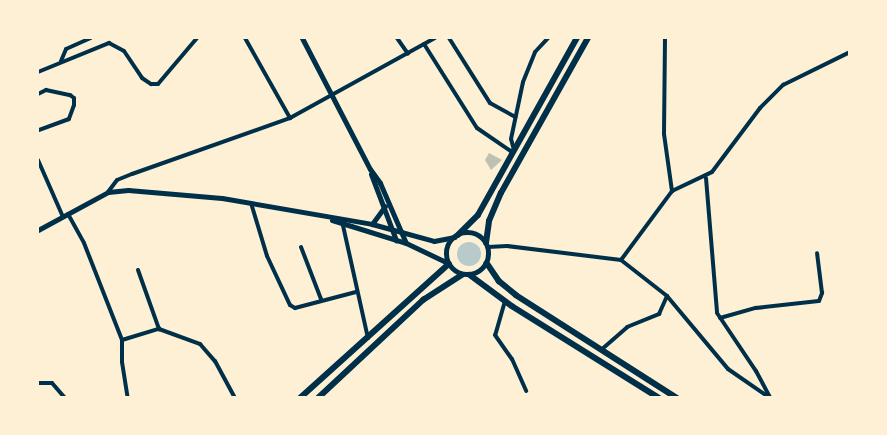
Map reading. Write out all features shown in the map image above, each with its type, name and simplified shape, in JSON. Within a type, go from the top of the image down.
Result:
[{"type":"main road","points":[[302,38],[370,169],[396,240]]},
{"type":"main road","points":[[449,264],[446,253],[457,236],[478,215],[577,38]]},
{"type":"main road","points":[[588,38],[501,193],[489,221],[487,263],[499,281],[516,295],[600,351],[677,398]]},
{"type":"main road","points":[[370,169],[380,183],[403,232],[406,243]]},
{"type":"main road","points":[[38,230],[108,192],[128,190],[251,203],[327,218],[406,243],[449,264],[462,274],[470,275],[477,273],[487,263]]},
{"type":"main road","points":[[372,224],[384,206]]},
{"type":"main road","points":[[342,222],[372,224],[434,241],[474,233],[487,245]]},
{"type":"main road","points":[[300,398],[449,264]]},
{"type":"main road","points":[[318,398],[423,300],[462,274]]},
{"type":"main road","points":[[470,275],[505,301],[660,398]]},
{"type":"street","points":[[61,61],[66,50],[91,38]]},
{"type":"street","points":[[38,72],[61,61],[109,44],[124,51],[142,78],[151,84],[158,84],[197,38]]},
{"type":"street","points":[[245,38],[290,118]]},
{"type":"street","points":[[398,38],[408,54]]},
{"type":"street","points":[[108,192],[117,180],[290,118],[333,97],[435,38]]},
{"type":"street","points":[[449,38],[490,103],[515,117]]},
{"type":"street","points":[[513,151],[511,139],[515,117],[535,52],[548,38]]},
{"type":"street","points":[[665,38],[664,134],[672,191]]},
{"type":"street","points":[[424,44],[477,128],[488,138],[513,151]]},
{"type":"street","points":[[621,260],[672,191],[685,182],[706,178],[718,167],[760,108],[784,85],[850,52]]},
{"type":"street","points":[[38,94],[46,90],[70,95],[74,98],[74,105],[69,119],[38,130]]},
{"type":"street","points":[[38,160],[65,216],[84,243],[122,340],[122,362],[128,398]]},
{"type":"street","points":[[706,178],[720,318],[756,371],[770,397]]},
{"type":"street","points":[[251,203],[267,256],[290,305],[295,308],[321,299],[356,292]]},
{"type":"street","points":[[342,222],[356,292],[368,338]]},
{"type":"street","points":[[487,245],[621,260],[666,296],[728,369],[770,397]]},
{"type":"street","points":[[301,247],[321,299]]},
{"type":"street","points":[[720,318],[756,308],[819,301],[822,292],[817,253]]},
{"type":"street","points":[[138,270],[159,329]]},
{"type":"street","points":[[600,351],[627,327],[659,314],[666,296]]},
{"type":"street","points":[[505,301],[496,335],[512,359],[526,391]]},
{"type":"street","points":[[122,340],[159,329],[203,347],[235,398]]},
{"type":"street","points":[[38,383],[52,383],[65,398]]},
{"type":"shaded area","points":[[469,242],[478,245],[481,254],[478,263],[469,266],[460,263],[457,254],[460,245]]},
{"type":"building","points":[[489,153],[502,160],[491,170],[485,160]]}]
